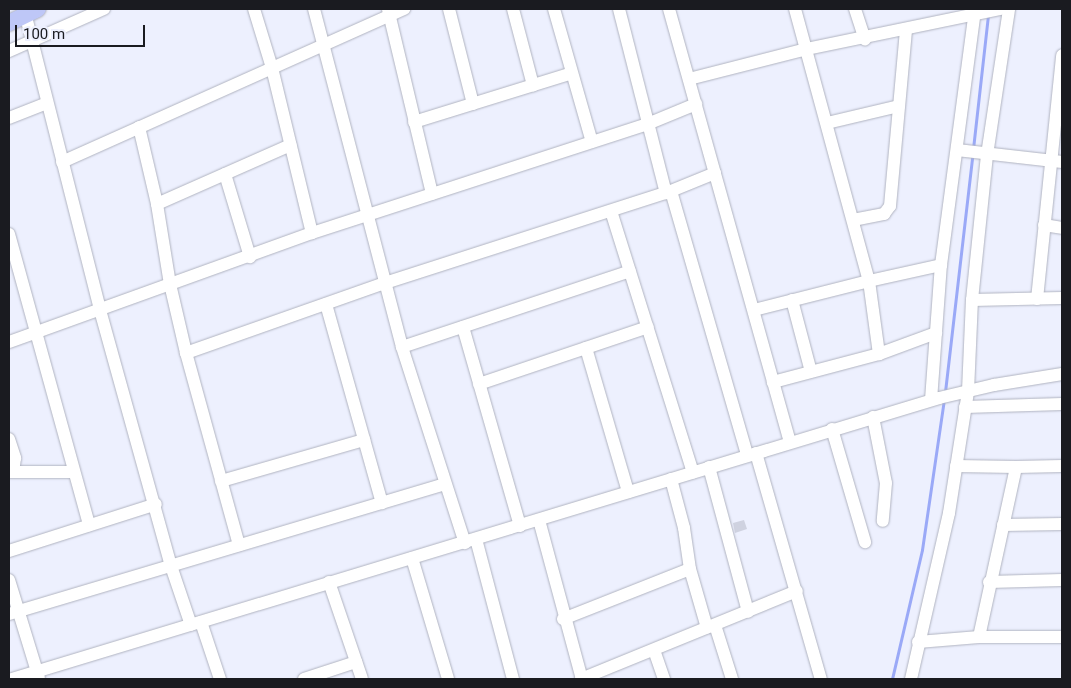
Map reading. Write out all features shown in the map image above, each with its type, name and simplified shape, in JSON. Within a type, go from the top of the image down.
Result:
[{"type":"main road","points":[[9,23],[29,11]]},
{"type":"street","points":[[9,51],[104,9]]},
{"type":"street","points":[[254,9],[272,68],[312,233]]},
{"type":"street","points":[[314,9],[366,216],[402,347],[445,484],[470,541],[513,679]]},
{"type":"street","points":[[62,162],[323,45],[389,12],[404,9]]},
{"type":"street","points":[[449,9],[473,104]]},
{"type":"street","points":[[514,9],[533,85]]},
{"type":"street","points":[[554,9],[592,142]]},
{"type":"street","points":[[618,9],[668,192],[751,454],[797,591],[820,679]]},
{"type":"street","points":[[669,9],[790,442]]},
{"type":"street","points":[[794,9],[807,49],[869,281],[879,354]]},
{"type":"street","points":[[855,9],[865,39]]},
{"type":"street","points":[[689,79],[807,49],[865,39],[977,12],[1000,9]]},
{"type":"street","points":[[911,679],[949,513],[965,407],[984,155],[1009,9]]},
{"type":"street","points":[[29,11],[31,42],[100,310],[156,504],[171,566],[220,679]]},
{"type":"street","points":[[389,12],[432,194]]},
{"type":"street","points":[[935,399],[936,333],[941,265],[960,151],[977,12]]},
{"type":"street","points":[[853,220],[888,210],[906,30]]},
{"type":"street","points":[[1037,299],[1044,225],[1056,162],[1062,55]]},
{"type":"street","points":[[414,122],[572,73]]},
{"type":"street","points":[[9,118],[47,103]]},
{"type":"street","points":[[9,342],[35,330],[100,310],[312,233],[650,123],[696,104]]},
{"type":"street","points":[[827,123],[899,106]]},
{"type":"street","points":[[139,128],[157,204],[170,284],[186,353],[239,545]]},
{"type":"street","points":[[157,204],[291,145]]},
{"type":"street","points":[[960,151],[1056,162]]},
{"type":"street","points":[[225,174],[250,257]]},
{"type":"street","points":[[186,353],[385,283],[611,211],[715,174]]},
{"type":"street","points":[[611,211],[693,472]]},
{"type":"street","points":[[1044,225],[1062,228]]},
{"type":"street","points":[[9,234],[89,525]]},
{"type":"street","points":[[754,310],[941,265]]},
{"type":"street","points":[[402,347],[630,271]]},
{"type":"street","points":[[972,300],[1062,298]]},
{"type":"street","points":[[792,300],[811,372]]},
{"type":"street","points":[[326,304],[382,504]]},
{"type":"street","points":[[463,327],[520,526]]},
{"type":"street","points":[[479,384],[648,327]]},
{"type":"street","points":[[773,382],[879,354],[936,333]]},
{"type":"street","points":[[586,348],[628,492]]},
{"type":"street","points":[[12,679],[38,675],[196,623],[520,526],[873,417],[967,391],[1062,374]]},
{"type":"street","points":[[965,407],[1062,404]]},
{"type":"street","points":[[873,417],[886,476],[883,521]]},
{"type":"street","points":[[832,429],[865,542]]},
{"type":"street","points":[[9,439],[14,458],[11,472],[74,472]]},
{"type":"street","points":[[221,481],[364,440]]},
{"type":"street","points":[[956,466],[1062,466]]},
{"type":"street","points":[[709,467],[748,612]]},
{"type":"street","points":[[979,637],[989,582],[1016,467]]},
{"type":"street","points":[[671,479],[684,528],[690,569],[732,679]]},
{"type":"street","points":[[15,613],[445,484]]},
{"type":"street","points":[[9,551],[156,504]]},
{"type":"street","points":[[539,520],[563,619],[582,679],[797,591]]},
{"type":"street","points":[[1002,525],[1062,524]]},
{"type":"street","points":[[412,558],[448,679]]},
{"type":"street","points":[[563,619],[690,569]]},
{"type":"street","points":[[9,580],[15,613],[38,675]]},
{"type":"street","points":[[989,582],[1062,580]]},
{"type":"street","points":[[329,582],[362,679]]},
{"type":"street","points":[[918,642],[979,637],[1062,637]]},
{"type":"street","points":[[654,650],[664,679]]},
{"type":"street","points":[[304,679],[356,662]]},
{"type":"building","points":[[744,520],[747,529],[735,533],[733,523]]},
{"type":"waterway","points":[[973,149],[988,15]]},
{"type":"waterway","points":[[945,392],[972,157]]},
{"type":"waterway","points":[[892,679],[922,550],[944,400]]}]
